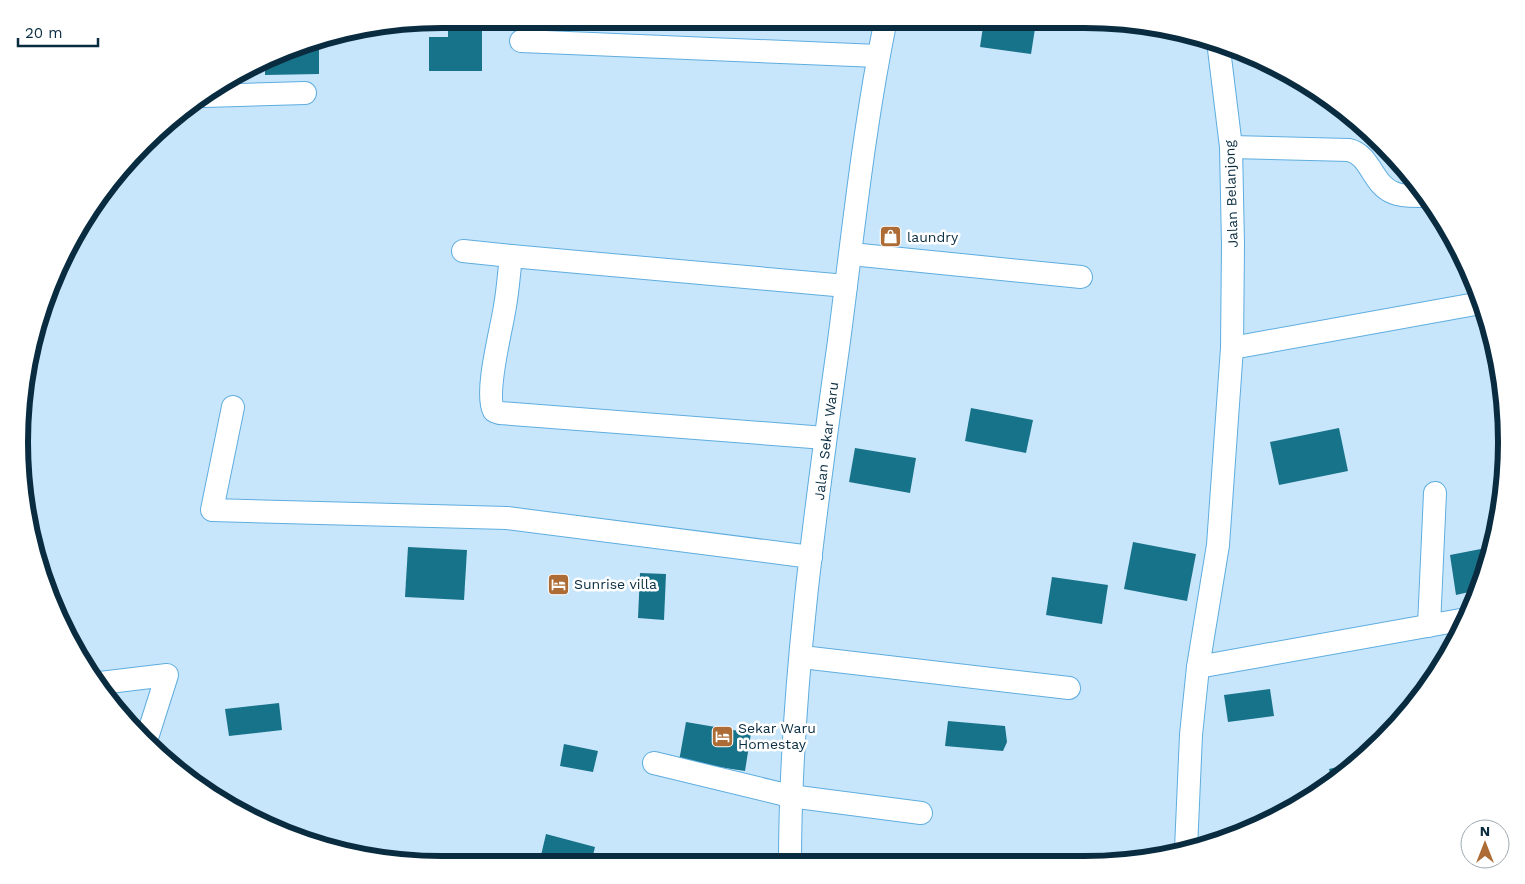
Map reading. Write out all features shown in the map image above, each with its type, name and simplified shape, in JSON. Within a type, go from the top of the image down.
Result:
[{"type":"street","name":"Jalan Sekar Waru","points":[[790,856],[790,796],[811,557],[850,254],[878,56],[884,28]]},
{"type":"street","points":[[521,41],[878,56]]},
{"type":"street","name":"Jalan Belanjong","points":[[1186,843],[1191,735],[1198,667],[1218,545],[1232,348],[1231,147],[1219,50]]},
{"type":"street","points":[[214,96],[305,93]]},
{"type":"street","points":[[1231,147],[1349,150],[1360,155],[1376,179],[1390,192],[1416,196]]},
{"type":"street","points":[[463,251],[846,286]]},
{"type":"street","points":[[850,254],[1082,277]]},
{"type":"street","points":[[511,256],[506,305],[494,367],[491,401],[494,411],[500,413],[825,438]]},
{"type":"street","points":[[1232,348],[1474,304]]},
{"type":"street","points":[[234,407],[212,510],[506,518],[811,557]]},
{"type":"street","points":[[1429,626],[1435,494]]},
{"type":"street","points":[[1198,667],[1457,621]]},
{"type":"street","points":[[802,656],[1069,688]]},
{"type":"street","points":[[105,682],[167,675],[148,734]]},
{"type":"street","points":[[654,763],[790,796],[920,813]]},
{"type":"building","points":[[983,28],[1035,28],[1031,54],[980,47]]},
{"type":"building","points":[[448,31],[482,31],[482,71],[429,71],[429,37],[448,37]]},
{"type":"building","points":[[312,48],[319,48],[319,74],[265,75],[265,67]]},
{"type":"building","points":[[971,408],[1033,420],[1026,453],[965,441]]},
{"type":"building","points":[[1339,428],[1348,471],[1279,485],[1270,442]]},
{"type":"building","points":[[855,448],[916,458],[910,493],[849,482]]},
{"type":"building","points":[[1133,542],[1196,554],[1187,601],[1124,589]]},
{"type":"building","points":[[408,547],[467,550],[464,600],[405,597]]},
{"type":"building","points":[[1483,549],[1469,592],[1456,595],[1450,555]]},
{"type":"building","points":[[640,573],[666,574],[664,620],[638,618]]},
{"type":"building","points":[[1052,577],[1108,585],[1102,624],[1046,615]]},
{"type":"building","points":[[1270,689],[1274,716],[1228,722],[1224,695]]},
{"type":"building","points":[[279,703],[282,730],[229,736],[225,709]]},
{"type":"building","points":[[948,721],[1005,726],[1007,742],[1003,751],[945,746]]},
{"type":"building","points":[[686,722],[751,733],[745,771],[679,761]]},
{"type":"building","points":[[564,744],[598,751],[593,772],[560,766]]},
{"type":"building","points":[[1341,766],[1330,774],[1329,769]]},
{"type":"building","points":[[546,834],[595,847],[593,856],[541,856]]},
{"type":"place","name":"laundry","points":[[891,237]]},
{"type":"place","name":"Sunrise villa","points":[[558,584]]},
{"type":"place","name":"Sekar Waru Homestay","points":[[722,736]]}]
